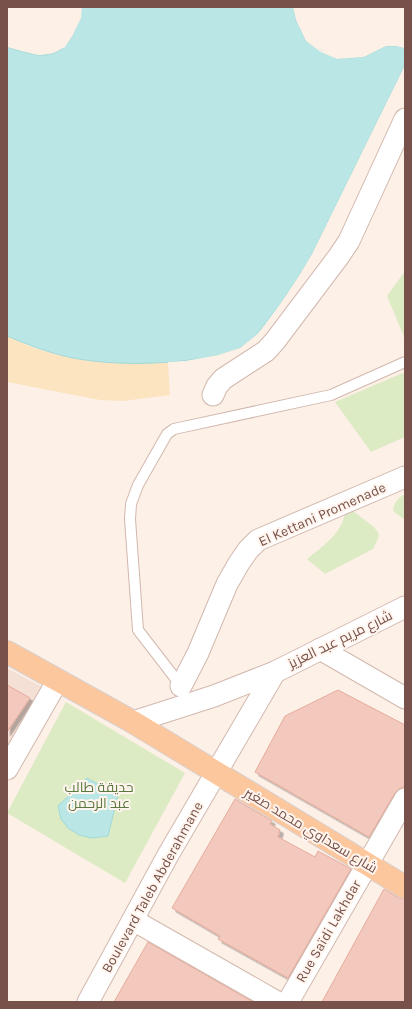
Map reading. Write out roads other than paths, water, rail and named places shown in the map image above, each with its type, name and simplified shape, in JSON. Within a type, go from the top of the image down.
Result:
[{"type":"main road","name":"شارع سعداوي محمد صغير","points":[[7,652],[133,722],[405,887]]},
{"type":"street","points":[[213,395],[217,386],[223,379],[266,351],[339,256],[349,241],[405,119]]},
{"type":"street","name":"El Kettani Promenade","points":[[181,686],[198,653],[227,584],[238,563],[258,540],[405,476]]},
{"type":"street","name":"شارع مريم عبد العزيز","points":[[133,722],[214,696],[275,672],[405,608]]},
{"type":"street","points":[[320,649],[405,698]]},
{"type":"street","name":"Boulevard Taleb Abderahmane","points":[[88,1002],[168,855],[275,672]]},
{"type":"street","points":[[8,766],[58,680]]},
{"type":"street","name":"Rue Saïdi Lakhdar","points":[[288,1002],[405,798]]},
{"type":"street","points":[[133,920],[277,1002]]},
{"type":"lane","points":[[194,703],[138,630],[130,519],[131,504],[138,485],[167,434],[174,429],[331,395],[405,362]]},
{"type":"water","points":[[82,7],[293,7],[296,20],[306,41],[337,59],[364,57],[386,46],[405,48],[405,65],[312,254],[289,291],[263,327],[251,340],[237,349],[227,353],[187,360],[152,363],[115,363],[98,362],[64,356],[7,336],[7,47],[38,55],[59,51],[68,43],[74,34]]},
{"type":"water","points":[[87,778],[118,795],[108,836],[92,838],[79,835],[68,828],[61,819],[58,806]]},
{"type":"park label","name":"حديقة طالب عبد الرحمن","points":[[99,796]]}]
